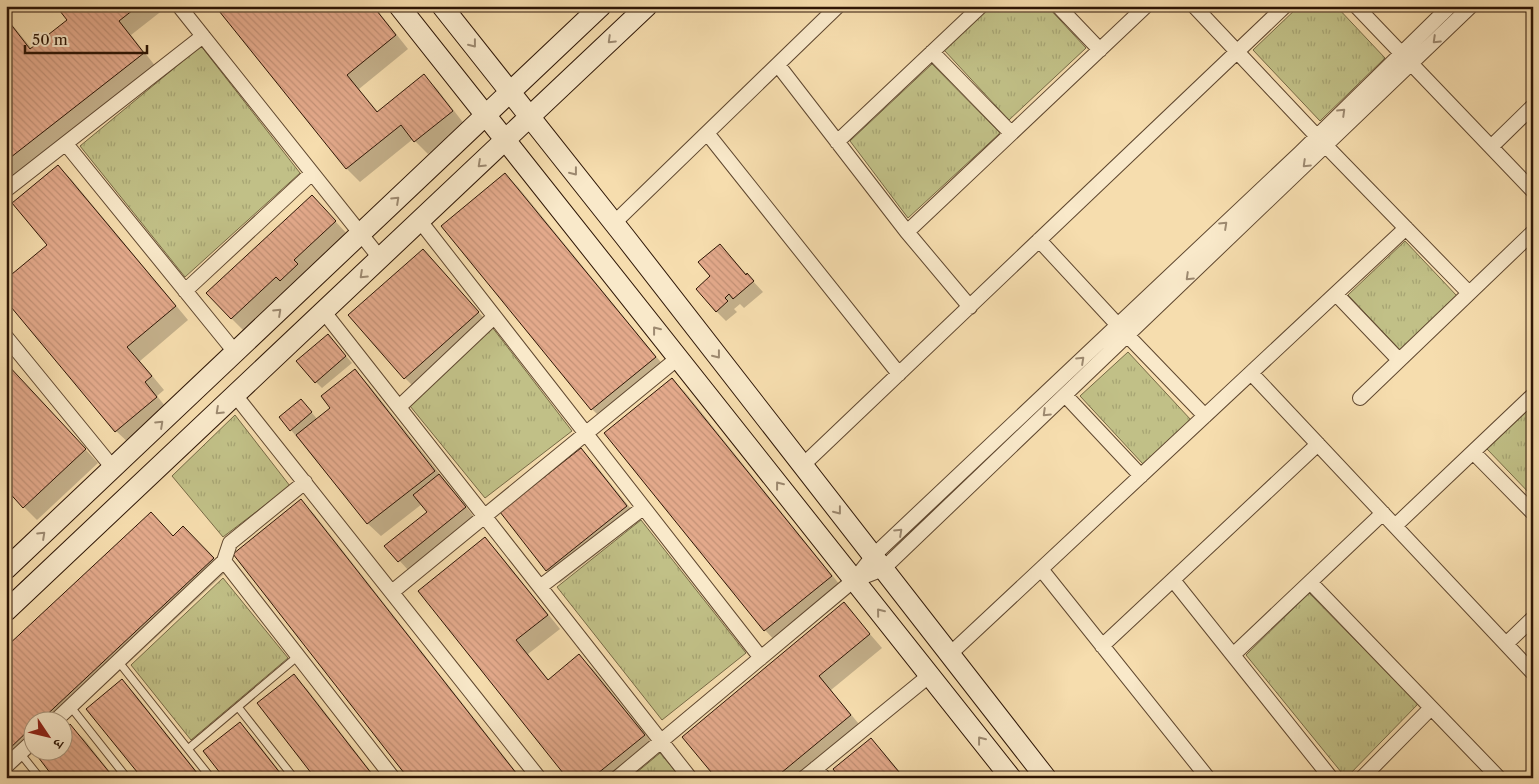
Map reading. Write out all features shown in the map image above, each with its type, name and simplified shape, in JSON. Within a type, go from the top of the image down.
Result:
[{"type":"street","points":[[179,6],[380,258]]},
{"type":"street","points":[[399,6],[1011,778]]},
{"type":"street","points":[[442,6],[614,223],[1046,778]]},
{"type":"street","points":[[6,569],[601,6]]},
{"type":"street","points":[[6,611],[647,6]]},
{"type":"street","points":[[614,223],[838,6]]},
{"type":"street","points":[[837,142],[981,6]]},
{"type":"street","points":[[1058,6],[1100,50]]},
{"type":"street","points":[[907,232],[1146,6]]},
{"type":"street","points":[[1194,6],[1321,141],[1469,293]]},
{"type":"street","points":[[803,465],[1284,6]]},
{"type":"street","points":[[1356,6],[1533,191]]},
{"type":"street","points":[[1407,59],[1450,6]]},
{"type":"street","points":[[878,562],[1407,59],[1471,6]]},
{"type":"street","points":[[6,190],[203,36]]},
{"type":"street","points":[[932,52],[1011,133]]},
{"type":"street","points":[[778,65],[907,232],[970,307]]},
{"type":"street","points":[[1491,147],[1533,106]]},
{"type":"street","points":[[707,133],[899,374]]},
{"type":"street","points":[[66,144],[235,352]]},
{"type":"street","points":[[185,291],[312,173]]},
{"type":"street","points":[[420,221],[761,658]]},
{"type":"street","points":[[950,654],[1406,228]]},
{"type":"street","points":[[1360,398],[1533,232]]},
{"type":"street","points":[[1039,240],[1205,416]]},
{"type":"street","points":[[1336,294],[1399,360]]},
{"type":"street","points":[[324,312],[690,778]]},
{"type":"street","points":[[399,406],[494,317]]},
{"type":"street","points":[[617,778],[878,562],[1065,395],[1123,330]]},
{"type":"street","points":[[6,337],[113,468]]},
{"type":"street","points":[[392,592],[678,358]]},
{"type":"street","points":[[1251,373],[1533,672]]},
{"type":"street","points":[[235,395],[539,778]]},
{"type":"street","points":[[1065,395],[1141,476]]},
{"type":"street","points":[[1395,526],[1533,395]]},
{"type":"street","points":[[1102,646],[1318,444]]},
{"type":"street","points":[[1473,452],[1533,513]]},
{"type":"street","points":[[64,712],[224,561],[230,543],[305,482]]},
{"type":"street","points":[[540,587],[643,508]]},
{"type":"street","points":[[1233,655],[1383,514]]},
{"type":"street","points":[[224,561],[393,778]]},
{"type":"street","points":[[1041,569],[1208,778]]},
{"type":"street","points":[[1173,580],[1331,778]]},
{"type":"street","points":[[1310,582],[1499,778]]},
{"type":"street","points":[[1506,644],[1533,618]]},
{"type":"street","points":[[804,778],[820,773],[930,675]]},
{"type":"street","points":[[1362,778],[1431,708]]},
{"type":"street","points":[[6,766],[20,753]]},
{"type":"lane","points":[[188,749],[298,656]]},
{"type":"lane","points":[[118,661],[211,778]]},
{"type":"lane","points":[[70,706],[127,778]]},
{"type":"lane","points":[[238,707],[294,778]]},
{"type":"lane","points":[[20,753],[40,778]]},
{"type":"green space","points":[[991,6],[1047,6],[1086,48],[1009,120],[944,50]]},
{"type":"green space","points":[[1299,6],[1336,6],[1385,58],[1320,121],[1253,50]]},
{"type":"green space","points":[[201,46],[300,173],[185,277],[80,146]]},
{"type":"green space","points":[[932,64],[1000,133],[908,218],[850,141]]},
{"type":"green space","points":[[1405,241],[1457,296],[1400,350],[1348,295]]},
{"type":"green space","points":[[492,327],[572,431],[485,498],[410,406]]},
{"type":"green space","points":[[1128,352],[1191,420],[1143,464],[1080,396]]},
{"type":"green space","points":[[1533,405],[1533,497],[1487,449]]},
{"type":"green space","points":[[235,415],[290,486],[223,537],[172,476]]},
{"type":"green space","points":[[641,520],[746,653],[662,720],[557,587]]},
{"type":"green space","points":[[223,578],[288,658],[191,740],[131,665]]},
{"type":"green space","points":[[1309,593],[1418,704],[1346,778],[1246,655]]},
{"type":"green space","points":[[660,753],[681,778],[630,778]]},
{"type":"building","points":[[56,6],[138,6],[119,21],[144,53],[6,161],[6,18],[30,49],[67,20]]},
{"type":"building","points":[[215,6],[373,6],[396,35],[347,75],[377,112],[424,74],[453,111],[414,142],[401,125],[346,169]]},
{"type":"building","points":[[58,165],[176,306],[127,347],[152,376],[145,382],[157,397],[115,432],[6,301],[6,279],[47,245],[12,203]]},
{"type":"building","points":[[505,173],[656,357],[591,410],[441,226]]},
{"type":"building","points":[[312,195],[336,221],[294,260],[298,264],[280,281],[276,277],[231,319],[206,293]]},
{"type":"building","points":[[720,244],[746,275],[747,273],[754,281],[733,299],[729,294],[725,298],[728,301],[716,312],[696,289],[710,276],[698,262]]},
{"type":"building","points":[[423,249],[479,312],[404,379],[348,315]]},
{"type":"building","points":[[328,334],[346,356],[315,383],[296,361]]},
{"type":"building","points":[[6,363],[86,449],[23,508],[6,489]]},
{"type":"building","points":[[355,369],[435,471],[367,524],[296,435],[330,408],[321,396]]},
{"type":"building","points":[[672,378],[832,576],[764,631],[604,433]]},
{"type":"building","points":[[301,399],[312,412],[290,431],[279,417]]},
{"type":"building","points":[[581,448],[627,506],[546,571],[500,512]]},
{"type":"building","points":[[439,474],[466,507],[398,562],[384,546],[427,512],[413,495]]},
{"type":"building","points":[[301,499],[520,778],[408,778],[233,554]]},
{"type":"building","points":[[151,512],[173,536],[183,526],[214,558],[50,712],[22,712],[22,737],[6,752],[6,647]]},
{"type":"building","points":[[485,537],[548,615],[516,640],[548,680],[579,654],[645,735],[592,778],[567,778],[418,591]]},
{"type":"building","points":[[844,602],[870,634],[819,676],[851,715],[775,778],[716,778],[682,737]]},
{"type":"building","points":[[294,674],[375,778],[315,778],[257,703]]},
{"type":"building","points":[[122,679],[201,778],[142,778],[86,709]]},
{"type":"building","points":[[240,722],[284,778],[224,778],[203,751]]},
{"type":"building","points":[[72,726],[114,778],[54,778],[42,762],[72,762]]},
{"type":"building","points":[[871,738],[904,778],[840,778],[833,769]]}]
